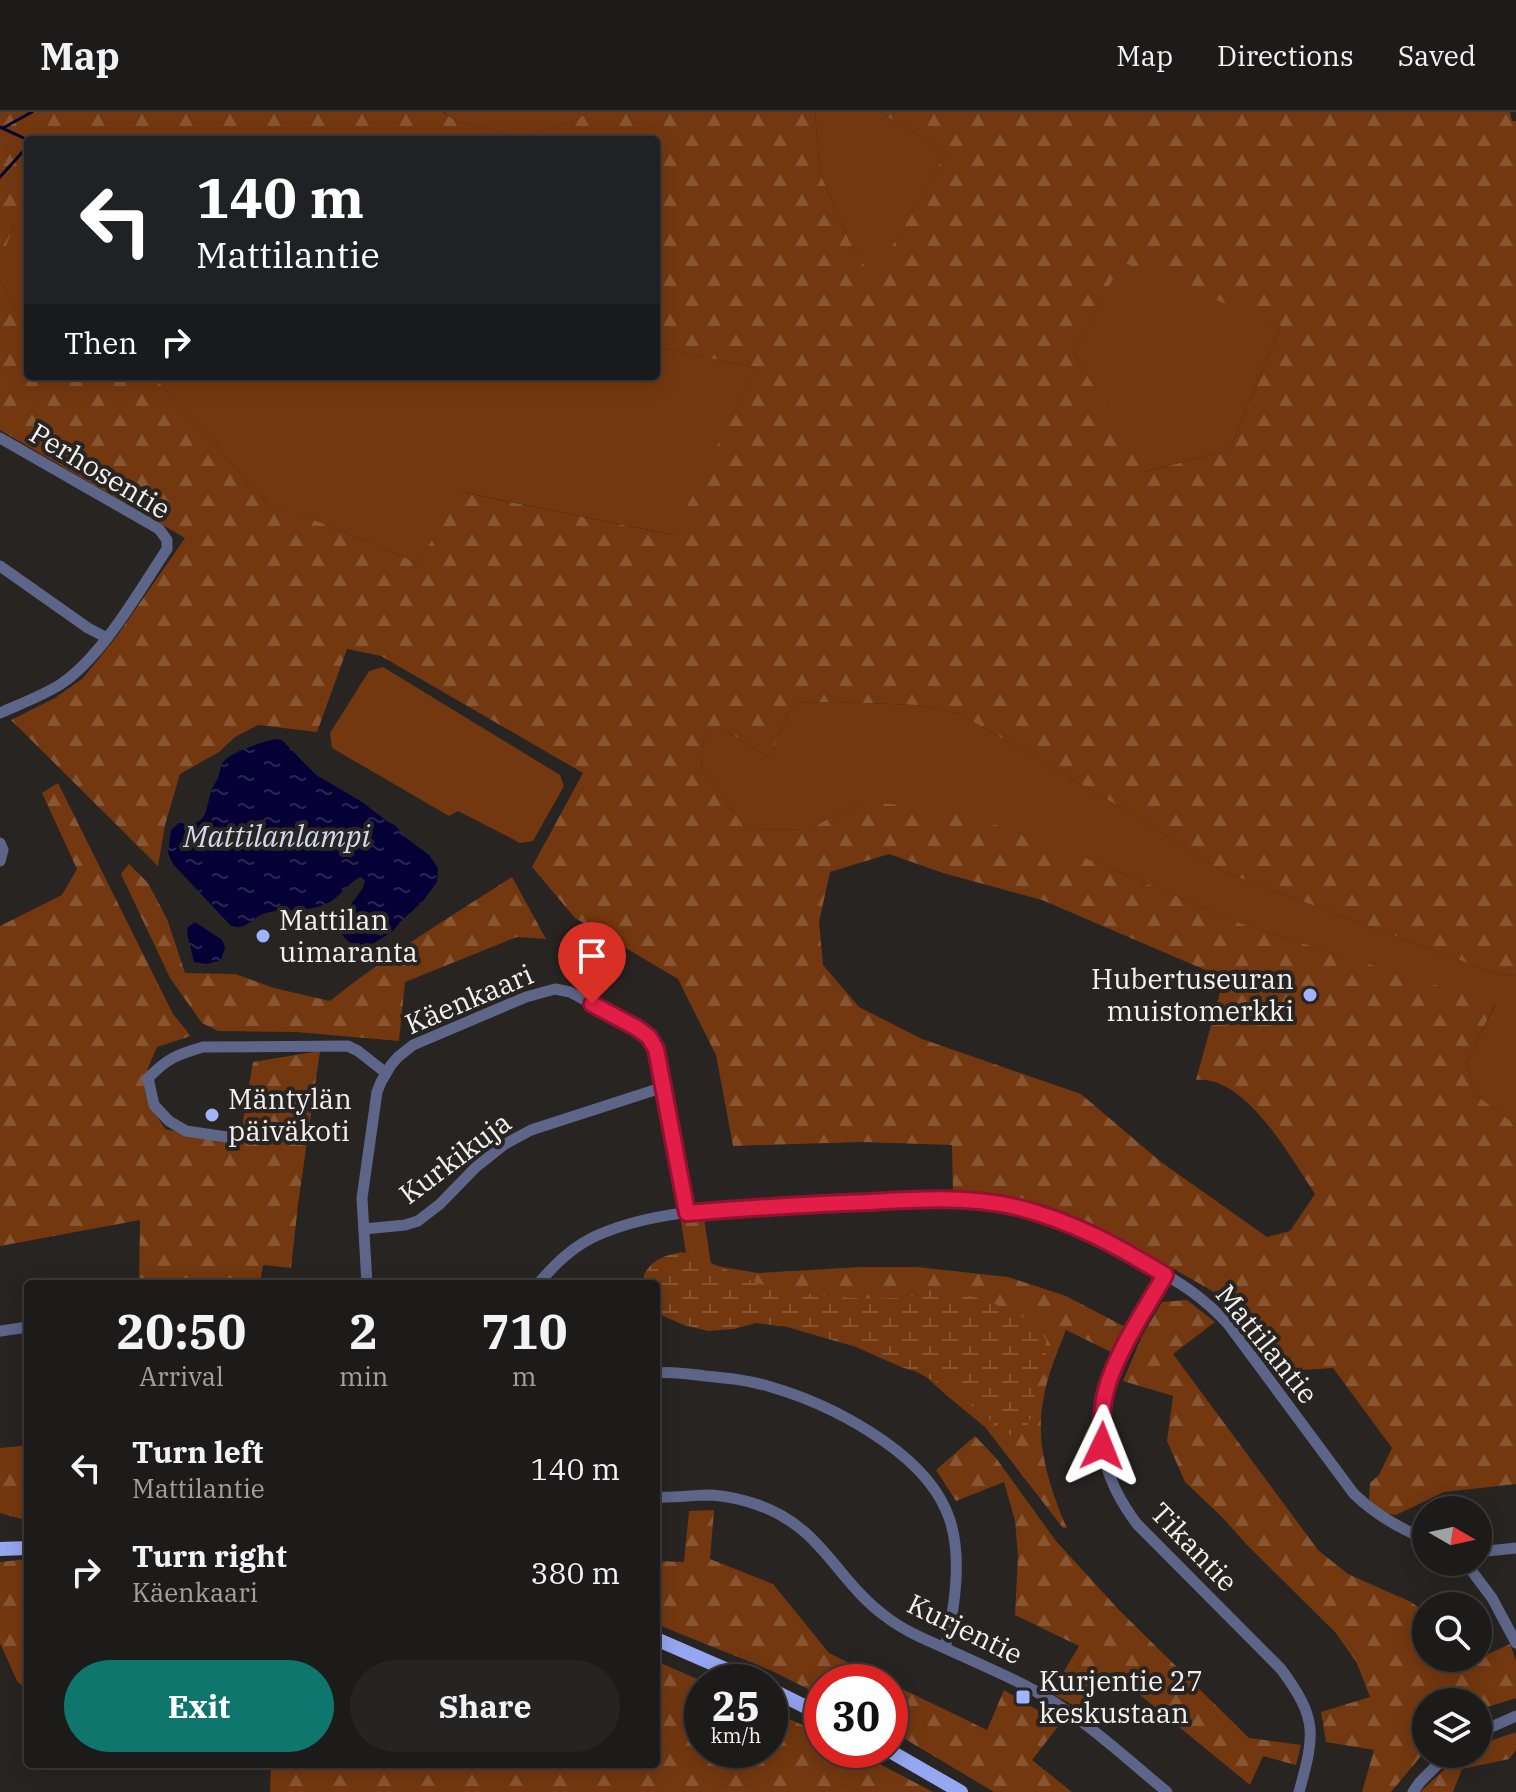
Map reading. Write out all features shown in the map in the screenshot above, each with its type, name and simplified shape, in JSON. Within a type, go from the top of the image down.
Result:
[{"type":"main road","points":[[0,1549],[24,1548]]},
{"type":"main road","points":[[660,1641],[714,1664]]},
{"type":"main road","points":[[908,1762],[961,1792]]},
{"type":"street","name":"Perhosentie","points":[[0,438],[159,529],[167,540],[167,549],[107,638]]},
{"type":"street","points":[[0,566],[107,638],[89,660],[59,685],[0,713]]},
{"type":"street","points":[[0,843],[3,850],[0,861]]},
{"type":"street","name":"Käenkaari","points":[[367,1280],[362,1198],[377,1092],[386,1073],[398,1057],[413,1045],[526,997],[555,989],[570,992],[649,1037],[656,1049],[687,1213]]},
{"type":"street","points":[[234,1138],[186,1131],[169,1121],[154,1105],[148,1078],[162,1063],[181,1053],[203,1047],[348,1046],[386,1073]]},
{"type":"street","name":"Kurkikuja","points":[[364,1229],[418,1221],[440,1204],[476,1167],[531,1130],[664,1087]]},
{"type":"street","name":"Mattilantie","points":[[541,1280],[559,1259],[600,1234],[687,1213],[928,1199],[974,1200],[1014,1207],[1077,1226],[1119,1247],[1190,1289],[1209,1304],[1228,1324],[1354,1494],[1372,1511],[1412,1533]]},
{"type":"street","name":"Tikantie","points":[[1165,1275],[1114,1368],[1105,1392],[1101,1433],[1109,1474],[1122,1505],[1137,1524],[1281,1669],[1298,1692],[1311,1730],[1310,1748],[1299,1792]]},
{"type":"street","points":[[0,1331],[24,1328]]},
{"type":"street","points":[[660,1373],[736,1379],[798,1396],[831,1409],[864,1428],[920,1472],[947,1510],[955,1551],[956,1586],[945,1648]]},
{"type":"street","name":"Kurjentie","points":[[660,1497],[712,1495],[759,1505],[789,1520],[812,1537],[861,1596],[902,1628],[1048,1698],[1167,1792]]},
{"type":"street","points":[[1492,1551],[1516,1548]]},
{"type":"street","points":[[1476,1576],[1492,1598],[1516,1643]]},
{"type":"street","points":[[1492,1727],[1516,1716]]},
{"type":"street","points":[[1413,1792],[1434,1768]]},
{"type":"green space","points":[[0,112],[443,112],[456,121],[513,136],[24,136],[24,225],[14,224],[0,264]]},
{"type":"green space","points":[[444,112],[587,112],[578,119],[527,136],[513,136],[456,121]]},
{"type":"green space","points":[[587,112],[815,112],[820,173],[850,242],[873,280],[946,152],[880,112],[1510,112],[1512,121],[1516,121],[1516,976],[1497,974],[1224,872],[1129,812],[958,713],[916,705],[793,703],[769,758],[720,727],[705,733],[701,766],[746,829],[807,830],[863,801],[960,812],[1098,863],[1245,925],[1495,1004],[1466,1063],[1475,1094],[1516,1125],[1516,1484],[1444,1492],[1436,1496],[1412,1496],[1412,1507],[1396,1515],[1377,1512],[1369,1499],[1370,1483],[1379,1475],[1392,1448],[1333,1368],[1273,1372],[1214,1292],[1146,1253],[1072,1217],[1014,1199],[953,1193],[952,1145],[861,1142],[733,1146],[716,1055],[678,979],[575,918],[532,867],[583,773],[381,656],[347,649],[317,732],[258,725],[180,774],[165,825],[158,866],[11,720],[55,698],[83,678],[117,636],[185,538],[0,430],[0,280],[16,309],[24,311],[24,380],[157,380],[267,503],[418,563],[461,492],[673,535],[756,368],[660,348],[660,136],[527,136],[578,119]],"holes":[[[1122,262],[1281,326],[1229,450],[1144,472],[1074,353]],[[889,854],[943,873],[1042,900],[1224,978],[1196,1080],[1214,1082],[1249,1104],[1280,1141],[1315,1194],[1290,1231],[1267,1237],[1161,1162],[1081,1094],[922,1039],[859,1007],[823,965],[819,922],[830,872]]]},
{"type":"green space","points":[[815,112],[880,112],[946,152],[873,281],[850,242],[820,173]]},
{"type":"green space","points":[[14,223],[24,225],[24,311],[16,309],[0,280],[0,264]]},
{"type":"green space","points":[[1122,261],[1281,326],[1229,450],[1143,472],[1074,353]]},
{"type":"green space","points":[[660,348],[756,368],[674,535],[462,492],[418,563],[267,503],[157,380],[660,380]]},
{"type":"green space","points":[[383,667],[560,775],[564,786],[533,841],[520,843],[458,811],[449,816],[332,748],[330,733],[369,671]]},
{"type":"green space","points":[[793,703],[916,705],[958,713],[1129,812],[1224,872],[1497,974],[1516,976],[1516,1125],[1475,1094],[1466,1063],[1495,1005],[1245,925],[1098,863],[863,801],[807,830],[746,829],[701,766],[705,732],[720,727],[769,758]]},
{"type":"green space","points":[[58,783],[173,1014],[191,1036],[157,1047],[147,1072],[147,1097],[165,1129],[239,1145],[253,1062],[320,1051],[291,1268],[263,1265],[261,1280],[139,1280],[140,1220],[0,1246],[0,926],[62,895],[77,869],[42,793]]},
{"type":"green space","points":[[129,864],[148,883],[167,919],[185,973],[235,974],[274,988],[330,1001],[396,952],[512,877],[546,939],[517,937],[405,982],[399,1041],[296,1032],[218,1031],[202,1023],[170,978],[121,874]]},
{"type":"green space","points":[[704,1218],[711,1265],[758,1273],[917,1267],[1008,1277],[1066,1296],[1127,1328],[1113,1353],[1066,1330],[1050,1374],[1041,1417],[1041,1434],[1050,1482],[1067,1528],[1063,1528],[985,1427],[880,1335],[691,1287],[681,1221]]},
{"type":"green space","points":[[682,1252],[782,1290],[876,1299],[902,1298],[942,1290],[985,1300],[1013,1312],[1034,1325],[1046,1339],[1045,1364],[1024,1432],[1013,1437],[999,1429],[957,1392],[856,1347],[787,1327],[756,1323],[708,1331],[660,1315],[660,1280],[643,1280],[651,1265],[668,1255]]},
{"type":"green space","points":[[1187,1300],[1215,1322],[1173,1354],[1318,1550],[1348,1574],[1412,1603],[1412,1672],[1492,1672],[1492,1652],[1510,1644],[1516,1661],[1516,1698],[1492,1706],[1492,1688],[1412,1688],[1412,1767],[1391,1792],[1362,1792],[1374,1750],[1326,1742],[1321,1712],[1370,1697],[1357,1663],[1335,1632],[1185,1482],[1167,1441],[1173,1396],[1123,1381],[1142,1336],[1162,1302]]},
{"type":"green space","points":[[975,1436],[996,1458],[1056,1541],[1119,1610],[1249,1738],[1301,1745],[1296,1765],[1263,1756],[1250,1785],[1112,1672],[1082,1710],[1051,1693],[1079,1646],[1015,1615],[1018,1556],[1015,1521],[1004,1482],[956,1501],[936,1470]]},
{"type":"green space","points":[[24,1445],[24,1520],[0,1513],[0,1448]]},
{"type":"green space","points":[[714,1510],[710,1559],[773,1584],[829,1653],[851,1664],[804,1664],[804,1687],[788,1679],[788,1664],[755,1664],[660,1626],[660,1561],[684,1562],[689,1511]]},
{"type":"green space","points":[[24,1559],[24,1688],[17,1681],[0,1643],[0,1562]]},
{"type":"green space","points":[[660,1663],[684,1673],[684,1768],[788,1768],[788,1718],[804,1726],[804,1768],[887,1768],[933,1792],[270,1792],[271,1768],[660,1768]]},
{"type":"green space","points":[[1004,1690],[1060,1724],[1032,1760],[1072,1792],[994,1792],[908,1741],[908,1692],[987,1730]]},
{"type":"green space","points":[[1516,1732],[1516,1750],[1509,1759],[1492,1763],[1492,1740]]},
{"type":"green space","points":[[1446,1768],[1467,1768],[1462,1769],[1453,1792],[1420,1792]]},
{"type":"water","name":"Mattilanlampi","points":[[275,739],[282,740],[316,775],[395,825],[429,855],[438,868],[437,882],[423,901],[393,931],[374,943],[362,946],[350,943],[340,928],[344,914],[363,888],[365,880],[360,877],[326,904],[271,912],[258,916],[244,926],[235,927],[173,864],[168,853],[171,830],[179,823],[201,820],[224,761],[240,751]]},
{"type":"water","points":[[195,922],[222,940],[225,947],[221,960],[207,964],[194,962],[187,933],[188,927]]},
{"type":"waterway","points":[[3,128],[32,112]]},
{"type":"waterway","points":[[0,127],[24,138]]},
{"type":"waterway","points":[[0,177],[24,150]]},
{"type":"place","name":"Mattilan uimaranta","points":[[263,936]]},
{"type":"place","name":"Hubertuseuran muistomerkki","points":[[1310,995]]},
{"type":"place","name":"Mäntylän päiväkoti","points":[[212,1115]]},
{"type":"place","name":"Kurjentie 27 keskustaan","points":[[1023,1697]]},
{"type":"route","points":[[592,1004],[637,1028],[649,1037],[656,1049],[687,1213],[833,1203],[974,1200],[1014,1207],[1077,1226],[1165,1275],[1138,1321],[1105,1392],[1101,1420],[1102,1446]]}]
